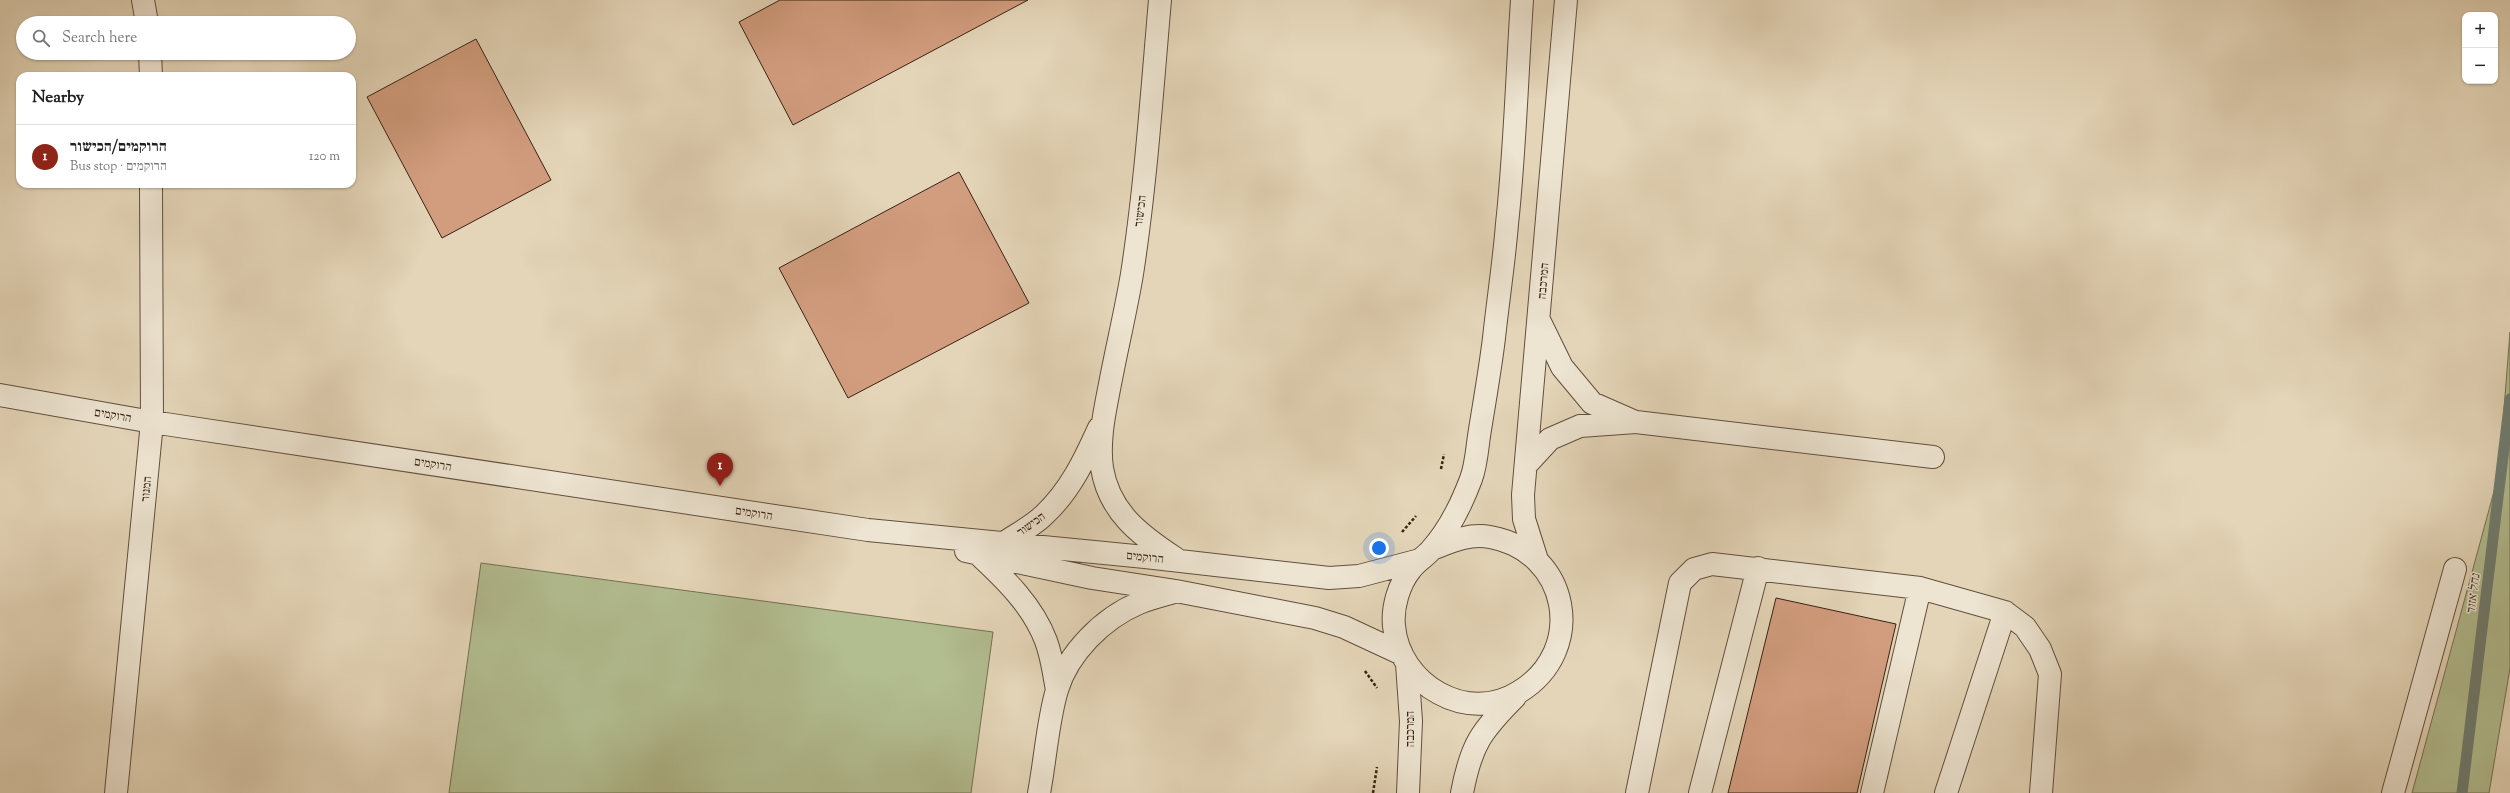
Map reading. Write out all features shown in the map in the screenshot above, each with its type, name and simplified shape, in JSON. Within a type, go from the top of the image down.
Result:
[{"type":"street","points":[[143,0],[145,16]]},
{"type":"street","name":"הכישור","points":[[1160,0],[1145,170],[1132,274],[1103,419],[1102,467],[1110,497],[1126,521],[1137,532],[1177,560]]},
{"type":"street","points":[[1426,555],[1459,506],[1472,477],[1489,379],[1508,224],[1522,0]]},
{"type":"street","name":"המרכבה","points":[[1537,560],[1524,519],[1526,465],[1540,321],[1566,0]]},
{"type":"street","points":[[150,60],[151,72]]},
{"type":"street","name":"המנור","points":[[116,793],[152,422],[151,188]]},
{"type":"street","points":[[1540,321],[1562,367],[1592,403],[1636,422]]},
{"type":"street","name":"הרוקמים","points":[[0,395],[152,422],[868,530],[1177,560],[1329,578],[1360,576],[1426,555],[1458,538],[1487,536],[1516,544],[1537,560]]},
{"type":"street","name":"הכישור","points":[[1004,543],[1044,516],[1062,496],[1083,463],[1103,419]]},
{"type":"street","points":[[1526,465],[1550,439],[1580,426],[1636,422],[1933,457]]},
{"type":"street","name":"הרוקמים","points":[[868,530],[1092,578],[1176,591],[1315,618],[1344,627],[1403,659]]},
{"type":"street","points":[[978,554],[1008,582],[1027,607],[1046,640],[1057,690]]},
{"type":"street","name":"המרכבה","points":[[1408,793],[1411,721],[1403,659],[1393,624],[1397,595],[1410,569],[1426,555]]},
{"type":"street","points":[[1462,793],[1476,743],[1488,724],[1518,694],[1538,678],[1554,657],[1561,631],[1561,605],[1552,581],[1537,560]]},
{"type":"street","points":[[1637,793],[1680,583],[1694,569],[1712,564],[1758,568],[1920,588],[2005,612],[2024,627],[2040,649],[2050,674],[2041,793]]},
{"type":"street","points":[[1700,793],[1758,568]]},
{"type":"street","points":[[2393,793],[2455,569]]},
{"type":"street","points":[[1872,793],[1920,588]]},
{"type":"street","points":[[1040,793],[1057,690],[1074,655],[1094,634],[1138,603],[1176,591]]},
{"type":"street","points":[[1946,793],[2005,612]]},
{"type":"street","points":[[1403,659],[1416,677],[1439,695],[1466,703],[1493,702],[1518,694]]},
{"type":"path","points":[[1440,473],[1445,450]]},
{"type":"path","points":[[1401,534],[1420,512]]},
{"type":"path","points":[[1363,670],[1378,689],[1378,696]]},
{"type":"path","points":[[1373,793],[1377,764]]},
{"type":"green space","points":[[2510,332],[2510,668],[2489,793],[2412,793],[2499,473]]},
{"type":"green space","points":[[481,563],[993,632],[971,793],[449,793]]},
{"type":"building","points":[[780,0],[1028,0],[793,125],[739,22]]},
{"type":"building","points":[[476,39],[551,180],[442,238],[367,97]]},
{"type":"building","points":[[959,172],[1029,303],[848,398],[779,268]]},
{"type":"building","points":[[1776,598],[1896,624],[1857,793],[1728,793]]},
{"type":"waterway","name":"נחל אזור","points":[[2462,793],[2510,399]]},
{"type":"place","name":"הרוקמים/הכישור","points":[[720,486]]}]
